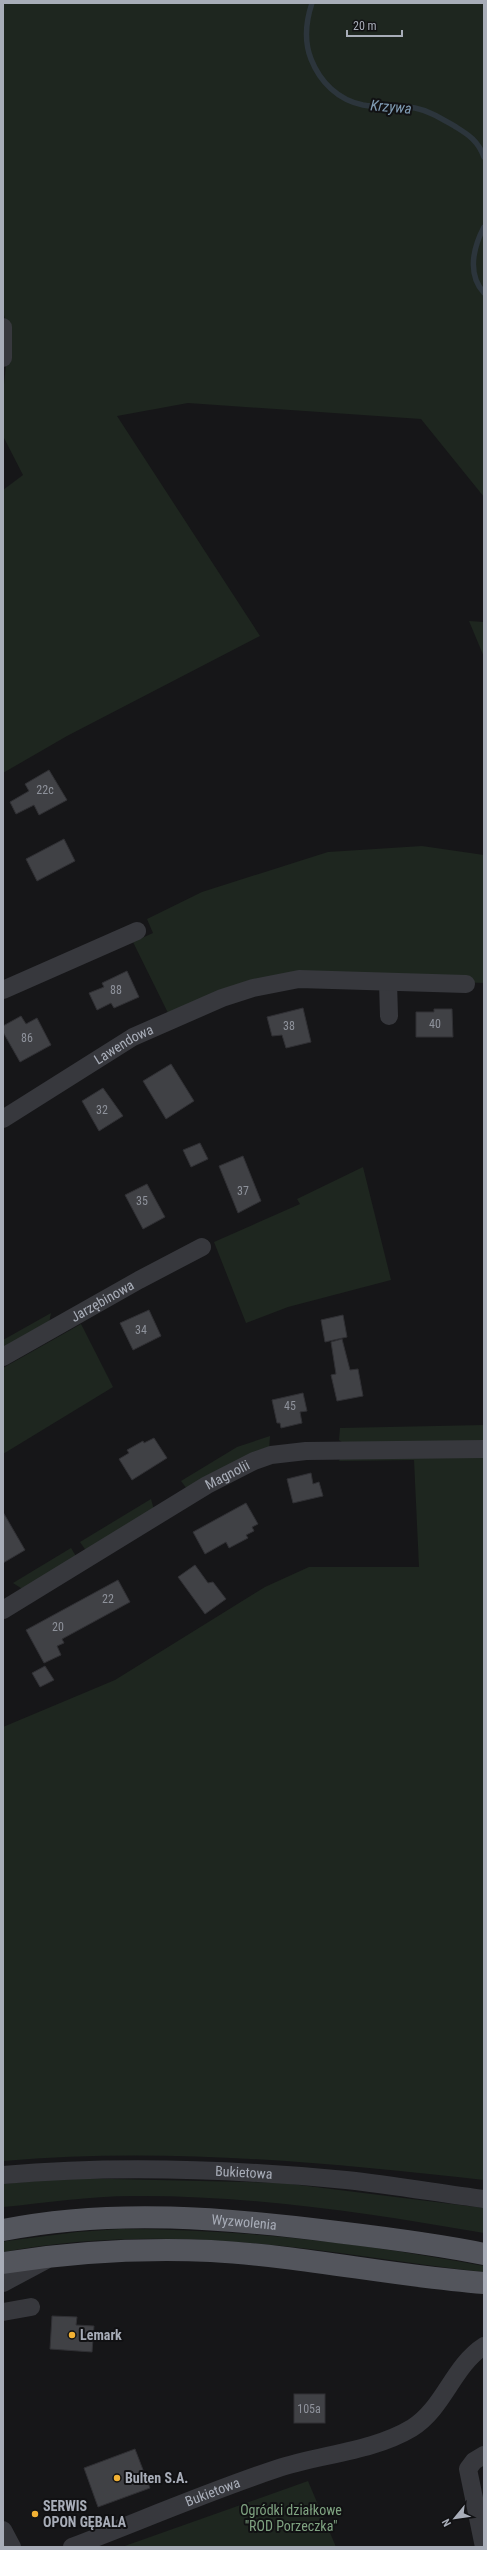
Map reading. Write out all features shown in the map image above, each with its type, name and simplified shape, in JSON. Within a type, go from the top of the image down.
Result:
[{"type":"main road","name":"Wyzwolenia","points":[[3,2230],[73,2220],[126,2217],[217,2219],[416,2242],[484,2254]]},
{"type":"main road","points":[[3,2263],[56,2255],[106,2250],[212,2251],[484,2283]]},
{"type":"street","points":[[3,327],[3,358]]},
{"type":"street","points":[[3,990],[137,931]]},
{"type":"street","name":"Lawendowa","points":[[3,1119],[133,1037],[222,998],[253,988],[299,979],[466,984]]},
{"type":"street","points":[[388,982],[389,1016]]},
{"type":"street","name":"Jarzębinowa","points":[[3,1357],[139,1280],[202,1247]]},
{"type":"street","name":"Magnolii","points":[[3,1610],[207,1485],[254,1461],[271,1455],[306,1451],[484,1449]]},
{"type":"street","name":"Bukietowa","points":[[3,2175],[92,2169],[269,2174],[347,2180],[484,2199]]},
{"type":"street","points":[[3,2283],[56,2255]]},
{"type":"street","points":[[3,2312],[31,2307]]},
{"type":"street","name":"Bukietowa","points":[[72,2547],[275,2470],[382,2442],[413,2427],[439,2403],[465,2364],[484,2346]]},
{"type":"street","points":[[484,2456],[474,2461],[468,2470],[484,2547]]},
{"type":"street","points":[[3,2530],[12,2547]]},
{"type":"green space","points":[[3,3],[484,3],[484,497],[421,419],[188,403],[117,416],[260,636],[67,736],[3,773],[3,490],[23,475],[3,436],[3,394],[9,335],[3,311]]},
{"type":"green space","points":[[469,621],[484,622],[484,657]]},
{"type":"green space","points":[[422,846],[484,855],[484,983],[300,976],[169,1015],[133,942],[153,933],[147,919],[202,892],[328,852]]},
{"type":"green space","points":[[363,1167],[391,1280],[288,1307],[246,1323],[214,1242],[300,1204],[297,1199]]},
{"type":"green space","points":[[51,1313],[49,1323],[3,1353],[3,1340]]},
{"type":"green space","points":[[81,1324],[113,1387],[3,1454],[3,1368]]},
{"type":"green space","points":[[484,1425],[484,1444],[345,1444],[339,1440],[340,1428]]},
{"type":"green space","points":[[270,1436],[269,1450],[187,1489],[181,1481],[237,1447]]},
{"type":"green space","points":[[484,1453],[484,2180],[364,2167],[244,2158],[124,2156],[63,2157],[3,2161],[3,1727],[115,1680],[265,1587],[309,1567],[419,1567],[414,1460],[339,1461],[341,1457]]},
{"type":"green space","points":[[151,1499],[154,1510],[87,1552],[80,1542]]},
{"type":"green space","points":[[71,1548],[77,1558],[24,1590],[13,1583]]},
{"type":"green space","points":[[69,2178],[283,2183],[484,2208],[484,2233],[353,2212],[265,2202],[177,2196],[117,2196],[84,2198],[3,2207],[3,2184]]},
{"type":"green space","points":[[120,2229],[257,2235],[348,2244],[484,2266],[484,2272],[308,2249],[188,2239],[126,2239],[65,2243],[3,2252],[3,2242],[7,2241],[77,2232]]},
{"type":"green space","name":"Ogródki działkowe \"ROD Porzeczka\"","points":[[308,2481],[336,2547],[122,2547]]},
{"type":"building","points":[[49,770],[67,800],[39,815],[34,805],[16,814],[10,802],[29,791],[25,784]]},
{"type":"building","points":[[64,839],[75,861],[37,881],[26,859]]},
{"type":"building","points":[[127,971],[139,997],[114,1008],[111,1003],[97,1010],[89,993],[104,987],[102,983]]},
{"type":"building","points":[[303,1008],[311,1042],[286,1048],[282,1035],[272,1036],[267,1017]]},
{"type":"building","points":[[434,1009],[452,1009],[453,1037],[416,1037],[416,1012],[434,1012]]},
{"type":"building","points":[[21,1016],[26,1024],[37,1018],[51,1045],[20,1062],[3,1032],[3,1026]]},
{"type":"building","points":[[171,1064],[194,1101],[166,1119],[143,1081]]},
{"type":"building","points":[[103,1088],[123,1116],[99,1131],[82,1101]]},
{"type":"building","points":[[200,1143],[208,1159],[191,1167],[183,1150]]},
{"type":"building","points":[[243,1156],[261,1201],[238,1213],[219,1166]]},
{"type":"building","points":[[147,1184],[165,1217],[143,1229],[125,1195]]},
{"type":"building","points":[[149,1310],[161,1336],[133,1350],[120,1323]]},
{"type":"building","points":[[343,1315],[347,1337],[325,1342],[321,1320]]},
{"type":"building","points":[[342,1339],[350,1370],[358,1369],[363,1396],[337,1401],[331,1375],[336,1374],[331,1342]]},
{"type":"building","points":[[303,1393],[307,1411],[300,1412],[302,1423],[281,1428],[280,1423],[277,1423],[272,1400]]},
{"type":"building","points":[[154,1438],[167,1458],[132,1480],[119,1459],[129,1453],[127,1450],[143,1441],[144,1443]]},
{"type":"building","points":[[311,1473],[313,1484],[319,1482],[323,1496],[293,1503],[287,1479]]},
{"type":"building","points":[[246,1503],[258,1524],[252,1527],[254,1531],[246,1535],[248,1538],[229,1548],[226,1542],[205,1554],[193,1532]]},
{"type":"building","points":[[3,1512],[25,1550],[3,1563]]},
{"type":"building","points":[[195,1565],[208,1583],[213,1582],[226,1599],[205,1614],[178,1577]]},
{"type":"building","points":[[118,1580],[130,1602],[62,1639],[64,1643],[57,1646],[61,1655],[44,1663],[26,1630]]},
{"type":"building","points":[[45,1666],[54,1680],[40,1687],[32,1673]]},
{"type":"building","name":"Lemark","points":[[52,2316],[77,2317],[76,2325],[94,2326],[92,2352],[50,2349]]},
{"type":"building","points":[[294,2394],[325,2394],[325,2423],[294,2423]]},
{"type":"building","name":"Bulten S.A.","points":[[135,2449],[150,2488],[98,2507],[84,2468]]},
{"type":"waterway","name":"Krzywa","points":[[312,3],[308,17],[307,45],[311,59],[319,75],[331,89],[354,103],[376,106],[409,107],[431,113],[469,136],[482,151],[484,157]]},
{"type":"waterway","name":"Krzywa","points":[[484,227],[477,244],[474,261],[475,278],[484,293]]},
{"type":"place","name":"Lemark","points":[[72,2335]]},
{"type":"place","name":"Bulten S.A.","points":[[117,2478]]},
{"type":"place","name":"SERWIS OPON GĘBALA","points":[[35,2514]]}]
